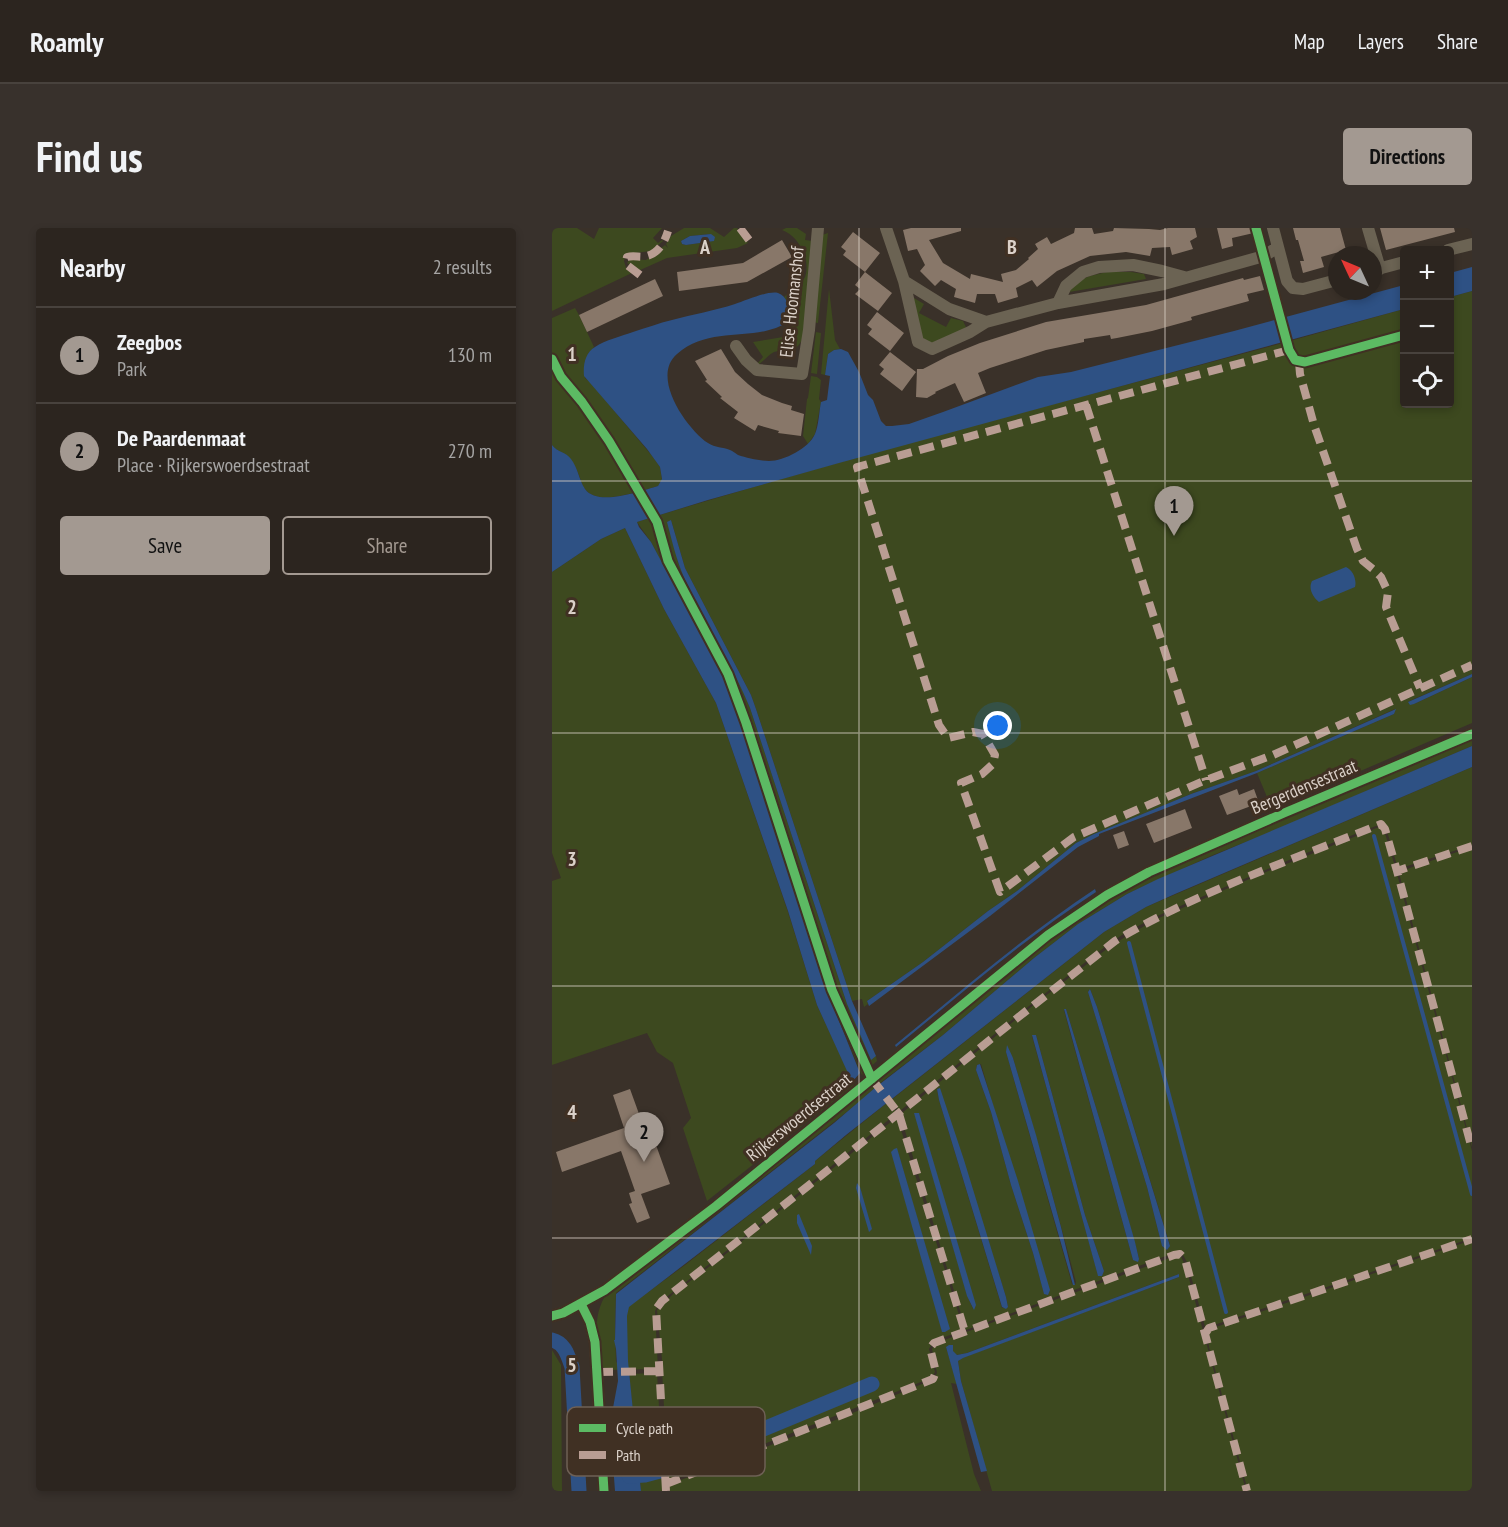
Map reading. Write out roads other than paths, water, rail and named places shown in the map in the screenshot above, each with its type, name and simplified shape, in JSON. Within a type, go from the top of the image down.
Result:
[{"type":"street","name":"Elise Hoomanshof","points":[[736,346],[757,370],[802,374],[809,330],[818,228]]},
{"type":"street","points":[[886,228],[904,281],[918,342],[932,349],[986,322],[1058,303],[1164,284],[1263,256],[1278,246]]},
{"type":"street","points":[[1273,228],[1287,281],[1293,288],[1303,289],[1328,282]]},
{"type":"street","points":[[1368,228],[1371,246]]},
{"type":"street","points":[[1454,248],[1472,244]]},
{"type":"street","points":[[1382,268],[1400,263]]},
{"type":"street","points":[[1058,303],[1066,286],[1083,272],[1099,267],[1133,265],[1184,277]]},
{"type":"street","points":[[904,281],[949,309],[986,322]]},
{"type":"street","name":"Bergerdensestraat","points":[[1149,873],[1472,734]]},
{"type":"street","name":"Rijkerswoerdsestraat","points":[[552,1317],[605,1290],[716,1206],[1048,935],[1107,895],[1149,873]]},
{"type":"street","points":[[581,1304],[590,1322],[595,1342],[599,1407]]},
{"type":"street","points":[[603,1476],[604,1491]]},
{"type":"water","points":[[711,234],[715,237],[714,241],[686,245],[681,241],[690,236]]},
{"type":"water","points":[[1472,267],[1472,291],[1454,296],[1454,272]]},
{"type":"water","points":[[1400,286],[1400,310],[839,463],[637,522],[651,542],[728,686],[738,712],[831,1001],[860,1073],[852,1082],[817,1005],[788,911],[716,703],[664,609],[625,528],[601,539],[552,572],[552,445],[571,459],[585,489],[599,497],[620,496],[641,491],[658,486],[662,479],[660,467],[647,449],[584,376],[584,364],[589,353],[609,340],[662,323],[763,294],[774,292],[782,295],[788,305],[789,321],[762,332],[719,336],[691,345],[677,354],[670,364],[668,376],[669,389],[674,402],[690,426],[700,436],[711,445],[730,450],[738,455],[769,461],[782,459],[795,453],[815,434],[821,402],[827,400],[830,376],[825,375],[828,354],[834,350],[841,349],[848,352],[868,395],[873,400],[881,421],[886,426],[892,426],[909,424],[1038,377],[1071,372],[1349,300],[1382,300],[1382,291]]},
{"type":"water","points":[[671,520],[685,568],[751,695],[852,1001],[876,1056],[871,1060],[847,1004],[750,708],[682,572],[667,522]]},
{"type":"water","points":[[1346,567],[1354,576],[1355,587],[1319,602],[1312,593],[1312,581]]},
{"type":"water","points":[[1472,674],[1472,677],[1414,704],[1410,705],[1408,702]]},
{"type":"water","points":[[1396,709],[1394,714],[1257,773],[1099,834],[1078,847],[869,1006],[867,1001],[1017,891],[1076,843],[1191,794],[1256,771]]},
{"type":"water","points":[[1472,746],[1472,767],[1146,907],[1104,932],[846,1135],[815,1161],[815,1164],[629,1307],[627,1316],[628,1361],[633,1407],[613,1407],[618,1381],[614,1340],[616,1294],[834,1123],[1078,924],[1127,894]]},
{"type":"water","points":[[1095,889],[1096,892],[1019,947],[896,1047],[895,1045],[993,965]]},
{"type":"water","points":[[1090,989],[1170,1246],[1167,1250],[1162,1246],[1147,1187],[1088,992]]},
{"type":"water","points":[[1064,1009],[1066,1009],[1104,1134],[1135,1242],[1138,1262],[1133,1260]]},
{"type":"water","points":[[1032,1035],[1036,1035],[1085,1215],[1104,1271],[1102,1276],[1098,1276]]},
{"type":"water","points":[[1007,1045],[1036,1135],[1075,1285],[1073,1285],[1006,1052]]},
{"type":"water","points":[[980,1064],[1018,1181],[1050,1290],[1048,1295],[1044,1294],[991,1112],[976,1070],[977,1065]]},
{"type":"water","points":[[940,1088],[1006,1297],[1008,1307],[1006,1309],[1002,1307],[939,1100],[937,1089]]},
{"type":"water","points":[[914,1113],[919,1113],[976,1305],[974,1310],[967,1296]]},
{"type":"water","points":[[897,1148],[950,1329],[945,1332],[942,1332],[891,1152]]},
{"type":"water","points":[[857,1183],[872,1229],[869,1232],[856,1188]]},
{"type":"water","points":[[799,1214],[812,1246],[811,1255],[797,1223]]},
{"type":"water","points":[[1179,1274],[1179,1277],[958,1361],[961,1381],[987,1471],[981,1472],[946,1347],[953,1345],[953,1351],[957,1355],[967,1353]]},
{"type":"water","points":[[614,1476],[640,1476],[641,1491],[615,1491]]},
{"type":"waterway","points":[[1374,836],[1472,1194]]},
{"type":"waterway","points":[[1129,943],[1226,1312]]},
{"type":"waterway","points":[[552,1340],[563,1347],[572,1367],[574,1407]]},
{"type":"waterway","points":[[765,1428],[872,1384]]},
{"type":"waterway","points":[[578,1476],[579,1491]]},
{"type":"place","name":"Zeegbos","points":[[1174,536]]},
{"type":"place","name":"De Paardenmaat","points":[[644,1162]]}]
